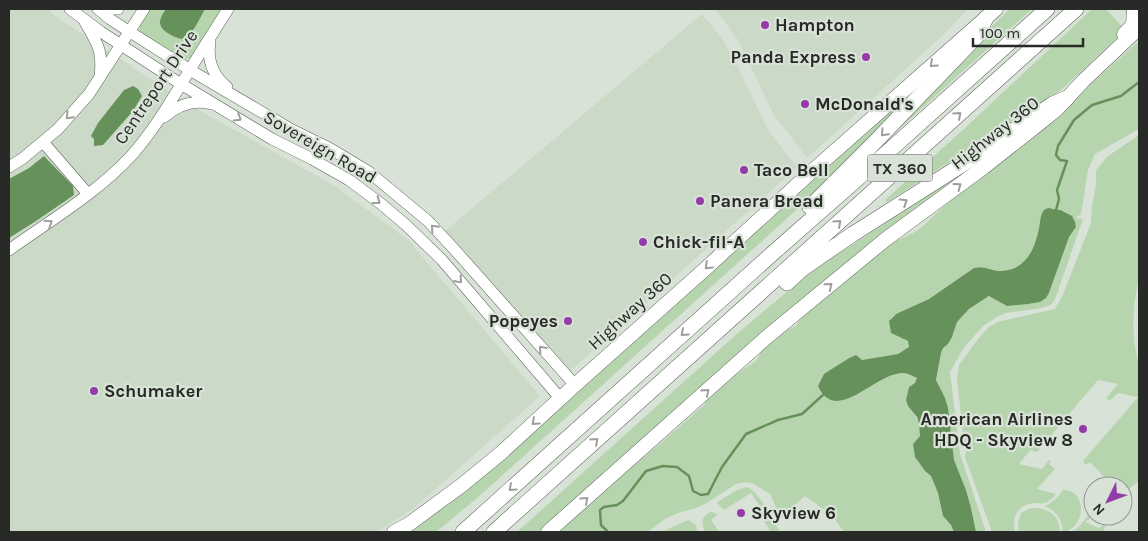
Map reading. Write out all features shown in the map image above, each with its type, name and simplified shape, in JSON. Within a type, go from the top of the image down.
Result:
[{"type":"highway","name":"TX 360","points":[[463,532],[772,253],[1047,9]]},
{"type":"highway","name":"TX 360","points":[[494,532],[1076,9]]},
{"type":"highway","points":[[772,253],[775,241],[821,197],[976,37],[991,14]]},
{"type":"highway","points":[[724,326],[738,324],[802,269],[1054,104],[1067,98]]},
{"type":"main road","points":[[1107,59],[1114,45],[1133,25],[1134,9]]},
{"type":"main road","name":"Highway 360","points":[[394,532],[409,524],[462,485],[501,453],[817,166],[991,14]]},
{"type":"main road","name":"Highway 360","points":[[548,532],[768,336],[886,239],[984,167],[1057,109],[1084,80],[1138,31]]},
{"type":"street","name":"Sovereign Road","points":[[70,9],[181,84],[272,139],[349,180],[380,203],[442,260],[560,398]]},
{"type":"street","name":"Sovereign Road","points":[[98,9],[110,19],[190,70],[292,130],[369,172],[428,221],[575,385]]},
{"type":"street","points":[[106,9],[118,9]]},
{"type":"street","points":[[9,167],[43,142],[72,114],[100,79],[144,9]]},
{"type":"street","name":"Centreport Drive","points":[[9,250],[88,194],[132,155],[156,123],[228,9]]},
{"type":"street","points":[[83,19],[101,52],[100,79]]},
{"type":"street","points":[[210,38],[208,50],[212,71],[218,80],[249,105]]},
{"type":"street","points":[[156,123],[184,104],[206,103],[220,108]]},
{"type":"street","points":[[43,142],[88,194]]},
{"type":"street","points":[[312,159],[320,144]]},
{"type":"shaded area","points":[[9,9],[48,9],[54,15],[193,107],[335,186],[408,240],[540,396],[413,509],[376,532],[10,532]]},
{"type":"shaded area","points":[[150,9],[223,9],[192,58],[188,58],[187,61],[139,32],[141,23]]},
{"type":"shaded area","points":[[166,9],[205,9],[193,30],[182,39],[164,31],[160,25]]},
{"type":"shaded area","points":[[715,9],[968,9],[942,36],[807,158],[774,115],[738,40]]},
{"type":"shaded area","points":[[1010,9],[1032,9],[901,127],[899,124]]},
{"type":"shaded area","points":[[1092,9],[1106,9],[1125,30],[1060,91],[887,202],[885,200],[965,128]]},
{"type":"shaded area","points":[[702,14],[723,40],[735,61],[768,130],[797,167],[569,372],[444,232]]},
{"type":"shaded area","points":[[1139,41],[1139,129],[1095,154],[1088,170],[1081,214],[1075,218],[1083,219],[1055,299],[1052,304],[1042,308],[1006,313],[983,326],[963,349],[950,372],[960,454],[986,532],[976,532],[966,490],[954,460],[941,391],[936,380],[941,353],[952,337],[957,322],[969,309],[990,296],[1007,306],[1040,302],[1046,298],[1069,237],[1076,227],[1067,213],[1060,209],[1054,208],[1042,213],[1032,251],[1017,267],[1001,271],[981,267],[974,268],[929,299],[893,316],[889,321],[891,333],[908,341],[909,347],[898,354],[861,360],[856,355],[835,368],[818,386],[826,397],[835,401],[857,394],[892,375],[905,373],[918,378],[909,387],[906,400],[919,426],[920,436],[913,444],[919,463],[931,476],[938,493],[943,516],[954,532],[844,532],[832,515],[805,496],[791,508],[780,513],[770,494],[754,484],[746,482],[736,484],[705,504],[665,519],[648,532],[559,532],[612,483],[704,405],[721,384],[756,361],[767,342],[780,333],[796,326],[804,313],[830,289],[894,242],[922,227],[952,199],[978,181],[1040,130]]},
{"type":"shaded area","points":[[133,86],[138,89],[142,96],[133,111],[103,145],[94,146],[94,139],[91,136],[98,123],[124,90]]},
{"type":"shaded area","points":[[909,90],[912,93],[839,170],[476,499],[436,532],[404,532]]},
{"type":"shaded area","points":[[1139,135],[1139,279],[1133,322],[1139,365],[1139,481],[1133,486],[1133,476],[1103,476],[1090,462],[1086,465],[1083,461],[1138,397],[1118,393],[1110,401],[1106,398],[1118,384],[1098,380],[1037,452],[1030,450],[1019,464],[1042,469],[1049,460],[1051,461],[1049,464],[1055,469],[1037,489],[1056,494],[1046,503],[1029,504],[1020,509],[1015,516],[1015,532],[992,532],[965,457],[966,452],[957,379],[959,365],[978,339],[988,328],[997,322],[1055,309],[1062,297],[1091,223],[1096,170],[1108,156]]},
{"type":"shaded area","points":[[44,156],[73,186],[74,195],[9,238],[9,179],[29,168]]},
{"type":"shaded area","points":[[981,161],[775,322],[541,532],[517,532],[739,332],[812,271]]},
{"type":"shaded area","points":[[1048,208],[1061,210],[1072,216],[1076,227],[1069,237],[1046,298],[1040,302],[1007,306],[989,296],[969,309],[957,322],[952,337],[941,353],[936,380],[948,408],[954,460],[966,490],[976,532],[954,532],[943,516],[938,493],[931,476],[915,457],[913,444],[920,436],[919,424],[917,417],[908,406],[906,400],[909,387],[915,383],[917,378],[905,373],[892,375],[857,394],[835,401],[826,397],[818,386],[824,374],[856,355],[862,360],[898,354],[909,347],[908,341],[891,333],[889,321],[896,314],[929,299],[974,268],[981,267],[1001,271],[1017,267],[1032,251],[1042,213]]},
{"type":"shaded area","points":[[747,487],[757,495],[780,532],[771,532],[759,514],[763,511],[751,493],[724,510],[716,503],[737,490]]},
{"type":"shaded area","points":[[1063,490],[1071,491],[1076,496],[1080,502],[1081,509],[1080,517],[1076,524],[1071,529],[1063,532],[1058,516],[1045,506],[1055,500]]},
{"type":"shaded area","points":[[1031,508],[1042,509],[1052,513],[1058,521],[1060,532],[1019,532],[1018,524],[1021,513]]},
{"type":"shaded area","points":[[711,512],[717,515],[711,520],[719,532],[705,532],[703,520]]},
{"type":"shaded area","points":[[688,520],[695,524],[698,532],[661,532]]},
{"type":"shaded area","points":[[1083,522],[1083,526],[1099,528],[1106,526],[1103,529],[1105,532],[1071,532]]},
{"type":"waterway","points":[[1056,210],[1059,199],[1057,190],[1067,161],[1060,160],[1056,155],[1058,146],[1074,120],[1092,105],[1121,96],[1139,82]]},
{"type":"waterway","points":[[608,532],[601,525],[600,510],[604,507],[617,505],[623,501],[646,471],[663,466],[677,467],[689,476],[693,491],[701,495],[708,494],[722,467],[746,434],[778,420],[802,414],[824,394]]},
{"type":"place","name":"Hampton","points":[[765,25]]},
{"type":"place","name":"Panda Express","points":[[866,57]]},
{"type":"place","name":"McDonald's","points":[[805,104]]},
{"type":"place","name":"Taco Bell","points":[[744,170]]},
{"type":"place","name":"Panera Bread","points":[[700,201]]},
{"type":"place","name":"Chick-fil-A","points":[[643,242]]},
{"type":"place","name":"Popeyes","points":[[568,321]]},
{"type":"place","name":"Schumaker","points":[[94,391]]},
{"type":"place","name":"American Airlines HDQ - Skyview 8","points":[[1083,429]]},
{"type":"place","name":"Skyview 6","points":[[741,513]]}]
